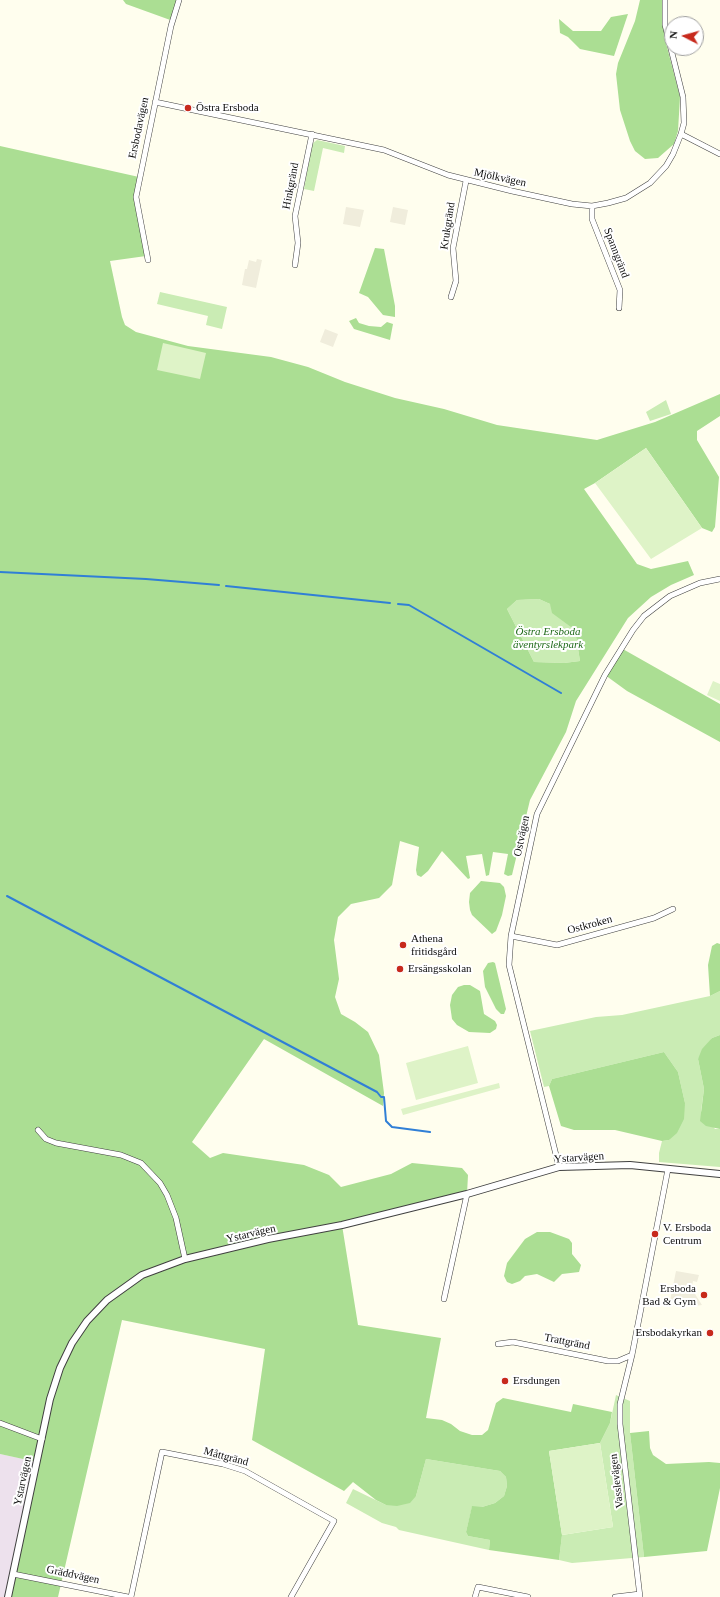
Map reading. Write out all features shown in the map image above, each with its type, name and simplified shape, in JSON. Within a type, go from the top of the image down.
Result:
[{"type":"street","name":"Ersbodavägen","points":[[148,260],[136,197],[155,102],[178,0]]},
{"type":"street","name":"Mjölkvägen","points":[[155,102],[384,150],[448,176],[466,181],[572,204],[592,206],[626,198],[650,183],[666,166],[673,154],[681,134],[684,117],[683,98],[665,25],[665,0]]},
{"type":"street","name":"Hinkgränd","points":[[295,265],[298,243],[295,216],[312,134]]},
{"type":"street","points":[[681,134],[720,154]]},
{"type":"street","name":"Krukgränd","points":[[450,297],[456,281],[453,248],[466,181]]},
{"type":"street","name":"Spanngränd","points":[[592,206],[592,219],[620,290],[620,308]]},
{"type":"street","name":"Ostvägen","points":[[559,1167],[509,970],[508,954],[537,814],[606,675],[633,630],[644,616],[659,603],[683,589],[720,578]]},
{"type":"street","name":"Ostkroken","points":[[511,936],[557,945],[654,918],[673,910]]},
{"type":"street","points":[[38,1130],[46,1139],[56,1143],[121,1155],[141,1164],[160,1183],[167,1195],[176,1218],[185,1260]]},
{"type":"street","name":"Ystarvägen","points":[[8,1597],[50,1399],[60,1368],[72,1343],[87,1321],[107,1300],[142,1276],[185,1260],[268,1239],[342,1225],[467,1194],[559,1167],[630,1165],[720,1174]]},
{"type":"street","points":[[632,1355],[668,1169]]},
{"type":"street","points":[[444,1298],[467,1194]]},
{"type":"street","name":"Trattgränd","points":[[498,1344],[513,1342],[608,1361],[618,1361],[632,1355]]},
{"type":"street","name":"Vasslevägen","points":[[632,1355],[620,1404],[620,1424],[640,1596]]},
{"type":"street","points":[[0,1423],[42,1439]]},
{"type":"street","name":"Måttgränd","points":[[129,1597],[162,1452],[235,1467],[245,1471],[334,1521],[291,1597]]},
{"type":"street","name":"Gräddvägen","points":[[13,1574],[129,1597]]},
{"type":"street","points":[[475,1597],[478,1587],[528,1597]]},
{"type":"street","points":[[615,1597],[640,1596]]},
{"type":"shaded area","points":[[346,207],[364,210],[360,227],[343,224]]},
{"type":"shaded area","points":[[393,207],[408,210],[405,225],[390,222]]},
{"type":"shaded area","points":[[257,259],[262,260],[256,288],[242,285],[245,269],[247,269],[249,260],[256,262]]},
{"type":"shaded area","points":[[325,329],[338,334],[333,347],[320,342]]},
{"type":"shaded area","points":[[676,1271],[699,1275],[697,1282],[693,1281],[692,1286],[697,1287],[695,1294],[702,1305],[695,1306],[670,1301]]},
{"type":"shaded area","points":[[0,1454],[34,1461],[6,1597],[0,1597]]},
{"type":"green space","points":[[123,0],[179,0],[173,21],[126,4]]},
{"type":"green space","points":[[640,0],[662,0],[664,22],[664,56],[669,56],[680,97],[678,131],[674,144],[658,158],[645,159],[635,151],[630,141],[620,110],[616,74],[618,63],[635,21]]},
{"type":"green space","points":[[628,14],[614,56],[580,49],[568,37],[560,33],[559,19],[573,31],[601,31],[611,17]]},
{"type":"green space","points":[[317,140],[345,146],[344,153],[323,148],[314,191],[304,189],[312,144]]},
{"type":"green space","points":[[0,146],[139,177],[136,191],[146,256],[110,261],[122,317],[125,325],[136,332],[188,346],[271,357],[308,367],[345,382],[395,398],[444,409],[497,425],[597,440],[655,422],[720,394],[720,416],[697,431],[697,440],[719,477],[715,527],[712,532],[702,528],[646,448],[584,489],[637,564],[651,569],[688,561],[694,575],[671,585],[651,597],[628,618],[576,701],[566,732],[530,800],[512,875],[508,876],[504,874],[508,854],[493,852],[489,875],[486,876],[482,854],[466,856],[470,878],[468,879],[442,851],[428,871],[421,877],[417,875],[416,870],[419,847],[400,841],[392,885],[379,898],[351,904],[338,917],[334,940],[339,979],[335,997],[341,1014],[368,1032],[379,1055],[384,1093],[383,1106],[264,1039],[192,1142],[210,1158],[223,1153],[304,1165],[329,1175],[341,1187],[391,1174],[412,1163],[462,1168],[468,1175],[467,1194],[342,1225],[358,1325],[441,1338],[426,1418],[442,1420],[451,1424],[460,1431],[472,1435],[482,1435],[488,1430],[496,1403],[503,1398],[571,1412],[573,1404],[612,1412],[610,1423],[600,1443],[549,1451],[562,1535],[559,1560],[489,1550],[490,1540],[468,1536],[466,1532],[472,1506],[482,1507],[495,1503],[504,1496],[507,1486],[506,1477],[500,1471],[426,1459],[416,1496],[410,1503],[397,1506],[386,1505],[376,1500],[353,1482],[344,1491],[252,1440],[265,1349],[122,1320],[58,1597],[8,1597],[37,1462],[0,1454]],"holes":[[[539,599],[550,604],[552,613],[575,630],[580,661],[564,663],[534,662],[507,609],[517,600]]]},
{"type":"green space","points":[[375,248],[384,249],[395,306],[395,317],[383,315],[368,297],[359,293]]},
{"type":"green space","points":[[160,292],[227,307],[222,329],[206,325],[208,316],[157,304]]},
{"type":"green space","points":[[356,318],[359,323],[369,326],[381,327],[387,322],[393,324],[390,340],[354,329],[349,321]]},
{"type":"green space","points":[[163,343],[206,353],[200,379],[157,370]]},
{"type":"green space","points":[[666,400],[671,414],[650,421],[646,412]]},
{"type":"green space","points":[[646,448],[702,528],[651,559],[595,483]]},
{"type":"green space","name":"Östra Ersboda äventyrslekpark","points":[[539,599],[550,604],[575,630],[580,661],[564,663],[534,662],[507,609],[517,600]]},
{"type":"green space","points":[[621,648],[720,704],[720,742],[627,691],[605,675]]},
{"type":"green space","points":[[713,681],[720,684],[720,701],[707,695]]},
{"type":"green space","points":[[481,881],[500,883],[504,887],[506,896],[502,915],[496,931],[492,934],[472,915],[470,910],[470,893]]},
{"type":"green space","points":[[717,943],[720,944],[720,991],[710,996],[708,965],[712,946]]},
{"type":"green space","points":[[488,963],[495,963],[506,1009],[504,1014],[501,1014],[496,1009],[485,987],[483,971]]},
{"type":"green space","points":[[470,985],[480,991],[484,1014],[495,1021],[497,1025],[496,1029],[490,1033],[469,1032],[457,1025],[452,1019],[450,1005],[452,995],[458,987]]},
{"type":"green space","points":[[720,991],[720,1035],[712,1038],[698,1059],[704,1089],[701,1111],[715,1129],[720,1129],[720,1167],[659,1162],[659,1153],[662,1141],[669,1140],[685,1103],[678,1072],[664,1052],[552,1079],[549,1086],[544,1087],[530,1031],[596,1017],[622,1015],[710,996]]},
{"type":"green space","points":[[720,1035],[720,1129],[706,1126],[700,1121],[704,1089],[698,1059],[702,1049],[712,1038]]},
{"type":"green space","points":[[468,1046],[478,1083],[416,1100],[406,1063]]},
{"type":"green space","points":[[664,1052],[678,1072],[685,1103],[684,1119],[677,1133],[669,1140],[662,1141],[615,1130],[574,1130],[561,1126],[549,1086],[552,1079]]},
{"type":"green space","points":[[499,1083],[500,1088],[403,1115],[401,1109]]},
{"type":"green space","points":[[537,1232],[550,1232],[569,1239],[572,1243],[572,1254],[581,1265],[579,1272],[562,1274],[554,1282],[537,1274],[525,1276],[520,1281],[512,1284],[507,1282],[504,1276],[507,1263],[525,1239]]},
{"type":"green space","points":[[616,1395],[630,1401],[630,1433],[644,1557],[572,1563],[559,1560],[562,1535],[613,1527],[600,1443],[610,1423]]},
{"type":"green space","points":[[649,1431],[650,1448],[653,1455],[666,1464],[709,1462],[720,1463],[720,1488],[707,1551],[644,1557],[630,1433]]},
{"type":"green space","points":[[600,1443],[613,1527],[562,1535],[549,1451]]},
{"type":"green space","points":[[426,1459],[500,1471],[506,1477],[507,1486],[504,1496],[495,1503],[482,1507],[472,1507],[466,1532],[468,1536],[490,1540],[489,1550],[399,1530],[396,1527],[382,1523],[346,1503],[353,1489],[386,1505],[416,1496]]},
{"type":"waterway","points":[[0,572],[146,579],[219,585]]},
{"type":"waterway","points":[[226,586],[390,603]]},
{"type":"waterway","points":[[398,604],[409,605],[561,693]]},
{"type":"waterway","points":[[7,896],[377,1092],[381,1097],[384,1097],[386,1121],[392,1127],[430,1132]]},
{"type":"place","name":"Östra Ersboda","points":[[188,108]]},
{"type":"place","name":"Athena fritidsgård","points":[[403,945]]},
{"type":"place","name":"Ersängsskolan","points":[[400,969]]},
{"type":"place","name":"V. Ersboda Centrum","points":[[655,1234]]},
{"type":"place","name":"Ersboda Bad & Gym","points":[[704,1295]]},
{"type":"place","name":"Ersbodakyrkan","points":[[710,1333]]},
{"type":"place","name":"Ersdungen","points":[[505,1381]]}]
